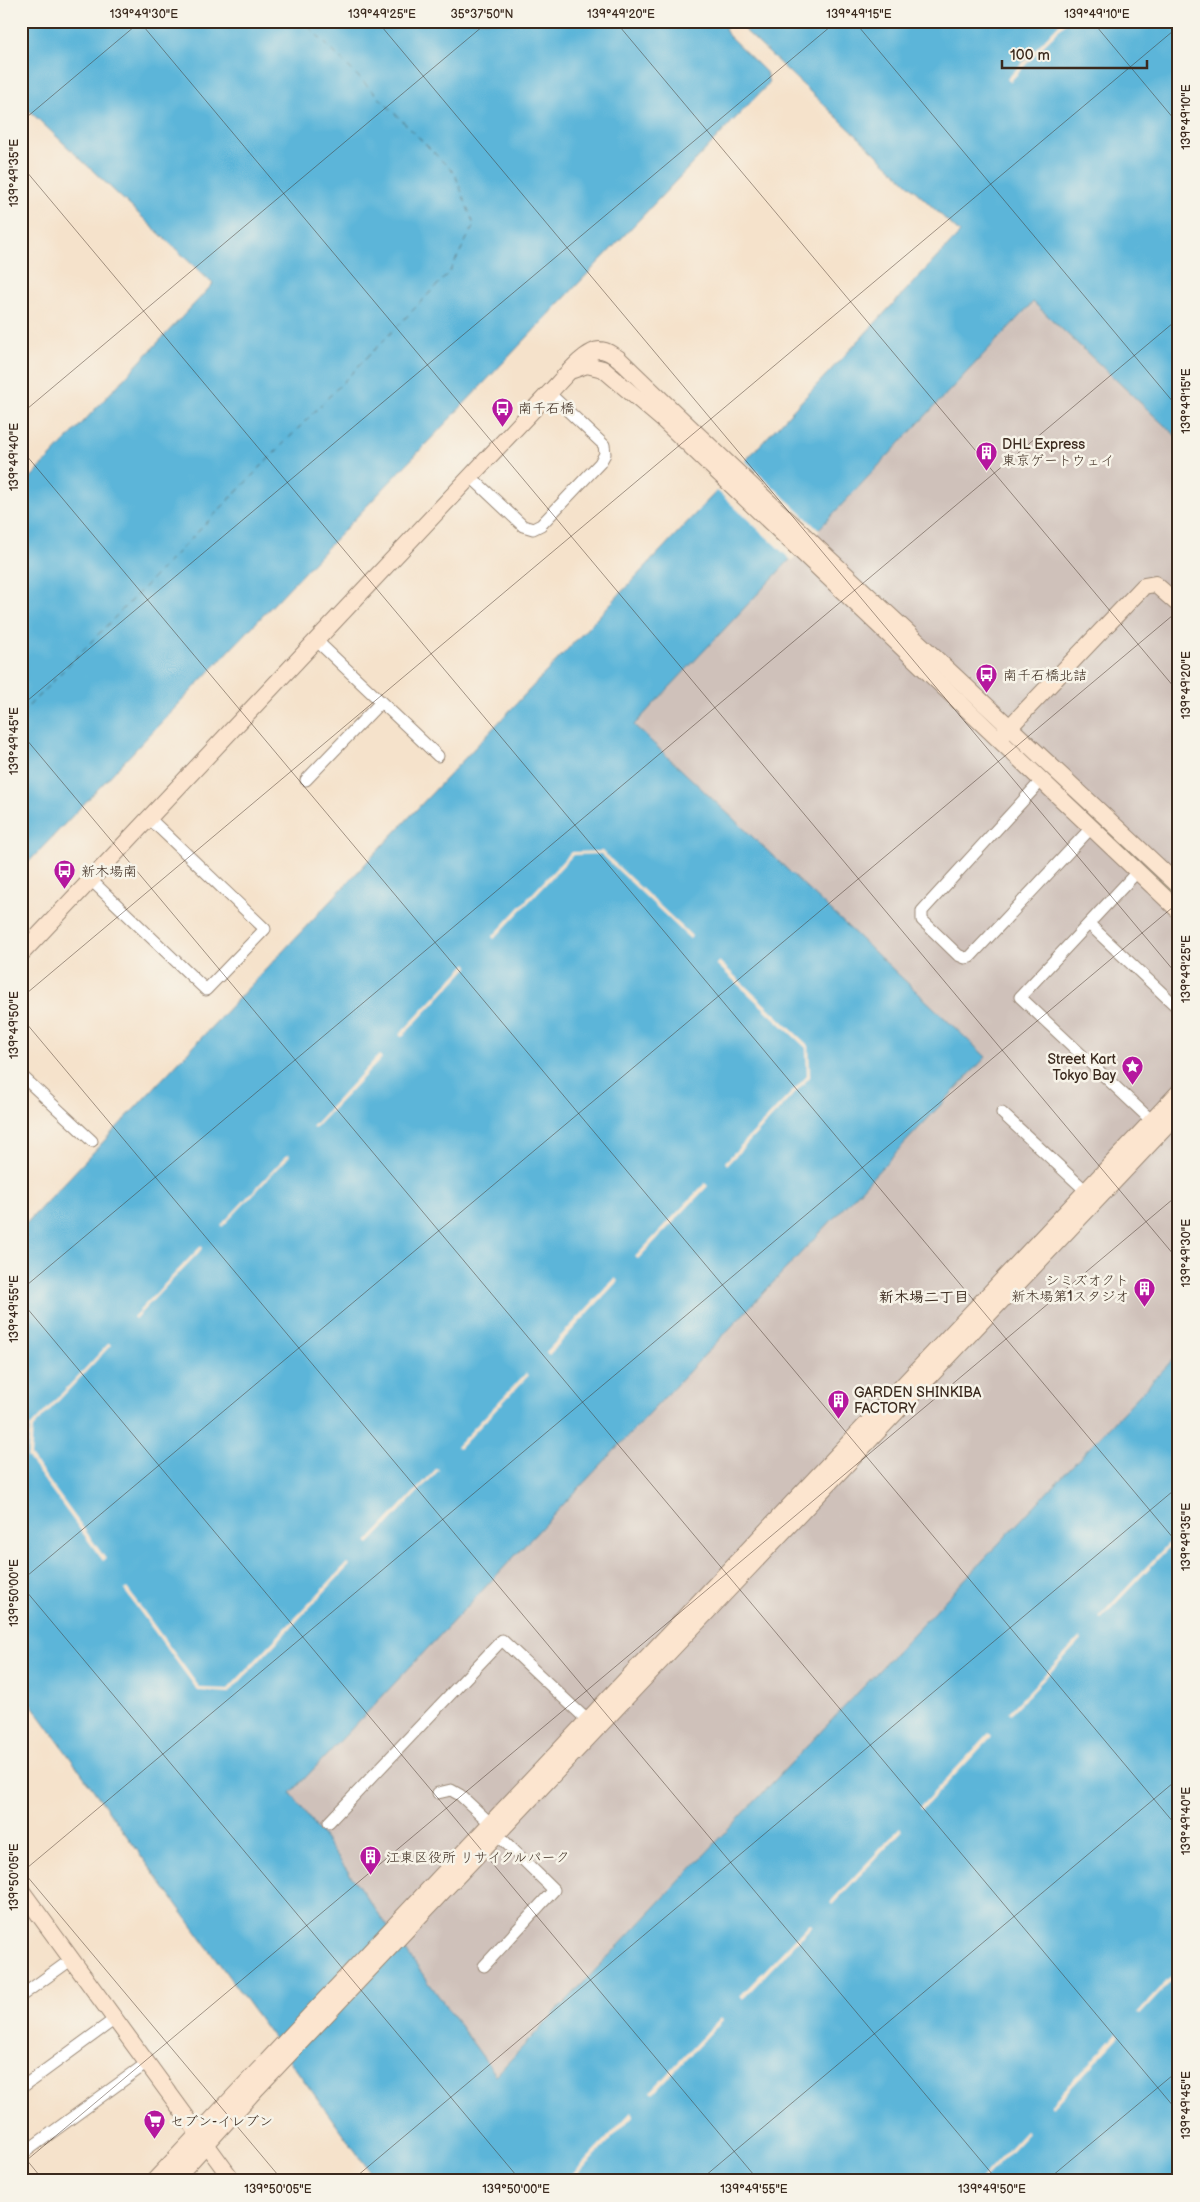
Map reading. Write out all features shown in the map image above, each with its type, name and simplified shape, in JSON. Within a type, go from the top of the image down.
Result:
[{"type":"street","points":[[21,954],[549,393],[588,354],[598,350],[604,350],[618,358],[669,417],[822,563],[998,741],[1179,911]]},
{"type":"street","points":[[470,476],[523,526],[533,529],[541,525],[600,463],[605,454],[604,445],[549,393]]},
{"type":"street","points":[[822,563],[1010,727],[1179,886]]},
{"type":"street","points":[[998,741],[1144,586],[1155,584],[1179,605]]},
{"type":"street","points":[[317,640],[438,756]]},
{"type":"street","points":[[306,780],[381,702]]},
{"type":"street","points":[[1041,781],[922,911],[922,920],[958,955],[965,958],[970,957],[1091,828]]},
{"type":"street","points":[[91,880],[206,990],[265,929],[149,818]]},
{"type":"street","points":[[1137,872],[1020,998],[1152,1121]]},
{"type":"street","points":[[1089,924],[1179,1009]]},
{"type":"street","points":[[21,1075],[92,1141]]},
{"type":"street","points":[[995,1298],[1086,1192],[1179,1092]]},
{"type":"street","points":[[1002,1113],[1086,1192]]},
{"type":"street","points":[[173,2181],[203,2139],[254,2083],[737,1570],[995,1298],[1179,1113]]},
{"type":"street","points":[[494,1829],[587,1720],[737,1570]]},
{"type":"street","points":[[329,1822],[502,1640],[587,1720]]},
{"type":"street","points":[[438,1793],[451,1790],[460,1795],[554,1890],[484,1966]]},
{"type":"street","points":[[21,1890],[233,2181]]},
{"type":"street","points":[[21,1996],[72,1958]]},
{"type":"street","points":[[21,2088],[115,2019]]},
{"type":"street","points":[[21,2155],[148,2063]]},
{"type":"street","points":[[154,2181],[203,2139]]},
{"type":"shaded area","points":[[1033,301],[1179,439],[1179,1353],[495,2075],[291,1793],[985,1057],[634,725]]},
{"type":"green space","points":[[1018,745],[1179,896],[1179,901],[1016,747]]},
{"type":"water","points":[[21,21],[731,21],[725,29],[728,35],[766,72],[769,83],[21,870],[21,488],[213,284],[21,103]]},
{"type":"water","points":[[735,21],[1179,21],[1179,439],[1033,302],[634,725],[986,1057],[291,1793],[496,2075],[1179,1353],[1179,2181],[377,2181],[21,1690],[21,1229],[960,233]]},
{"type":"pier","points":[[1062,21],[1067,21],[1010,82],[1007,79]]},
{"type":"pier","points":[[744,459],[820,531],[792,561],[715,489]]},
{"type":"pier","points":[[602,851],[692,936],[690,939],[601,854],[573,855],[494,939],[492,937],[571,852]]},
{"type":"pier","points":[[719,961],[809,1046],[810,1077],[727,1165],[725,1162],[807,1076],[806,1048],[716,964]]},
{"type":"pier","points":[[467,963],[469,966],[402,1037],[399,1035]]},
{"type":"pier","points":[[379,1055],[382,1058],[314,1129],[312,1127]]},
{"type":"pier","points":[[288,1154],[290,1156],[222,1227],[221,1225]]},
{"type":"pier","points":[[705,1183],[708,1186],[638,1259],[635,1257]]},
{"type":"pier","points":[[201,1246],[203,1248],[135,1319],[133,1317]]},
{"type":"pier","points":[[615,1278],[618,1281],[549,1355],[546,1352]]},
{"type":"pier","points":[[109,1343],[111,1345],[33,1428],[31,1456],[106,1559],[103,1561],[27,1457],[30,1427]]},
{"type":"pier","points":[[526,1373],[528,1376],[459,1449],[456,1447]]},
{"type":"pier","points":[[437,1468],[439,1470],[369,1544],[367,1542]]},
{"type":"pier","points":[[1179,1532],[1179,1537],[1101,1619],[1099,1617]]},
{"type":"pier","points":[[347,1563],[350,1565],[229,1693],[198,1691],[124,1590],[127,1588],[200,1688],[228,1689]]},
{"type":"pier","points":[[1079,1638],[1081,1640],[1011,1714],[1009,1712]]},
{"type":"pier","points":[[989,1733],[992,1736],[922,1810],[920,1807]]},
{"type":"pier","points":[[900,1828],[902,1831],[832,1905],[830,1902]]},
{"type":"pier","points":[[810,1923],[813,1925],[743,1999],[740,1996]]},
{"type":"pier","points":[[1179,1968],[1179,1973],[1140,2015],[1137,2013]]},
{"type":"pier","points":[[721,2017],[723,2020],[653,2094],[651,2091]]},
{"type":"pier","points":[[1117,2033],[1120,2036],[1052,2108],[1050,2105]]},
{"type":"pier","points":[[631,2112],[634,2115],[575,2177],[575,2181],[571,2181],[571,2176]]},
{"type":"pier","points":[[1025,2131],[1028,2133],[983,2181],[979,2181]]},
{"type":"ferry route","points":[[21,714],[449,273],[474,225],[455,174],[303,21]]},
{"type":"place","name":"南千石橋","points":[[502,427]]},
{"type":"place","name":"DHL Express 東京ゲートウェイ","points":[[986,471]]},
{"type":"place","name":"南千石橋北詰","points":[[987,694]]},
{"type":"place","name":"新木場南","points":[[65,890]]},
{"type":"place","name":"Street Kart Tokyo Bay","points":[[1132,1086]]},
{"type":"place","name":"シミズオクト 新木場第1スタジオ","points":[[1145,1307]]},
{"type":"place","name":"GARDEN SHINKIBA FACTORY","points":[[838,1419]]},
{"type":"place","name":"江東区役所 リサイクルパーク","points":[[370,1876]]},
{"type":"place","name":"セブン-イレブン","points":[[154,2140]]},
{"type":"district","name":"新木場二丁目","points":[[924,1297]]}]
